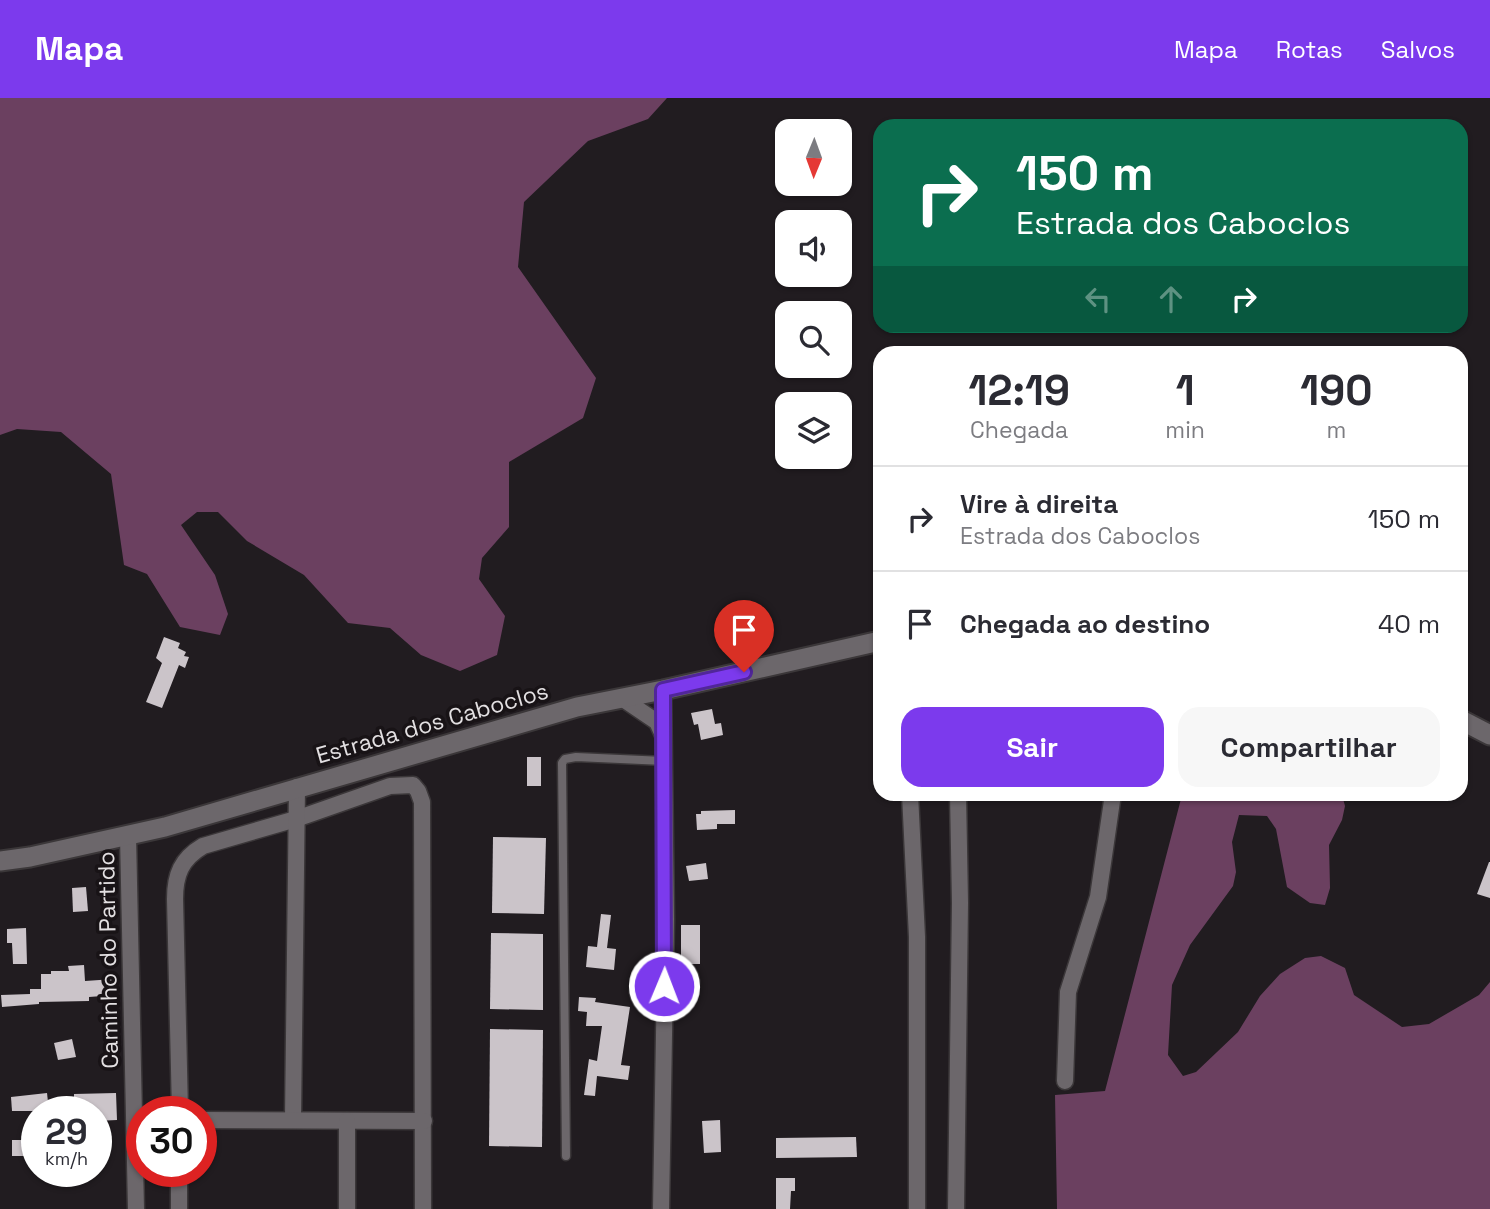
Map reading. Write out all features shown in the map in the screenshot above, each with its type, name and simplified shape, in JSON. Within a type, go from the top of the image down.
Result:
[{"type":"street","name":"Estrada dos Caboclos","points":[[0,861],[128,836],[577,707],[873,643]]},
{"type":"street","points":[[661,1209],[666,919],[663,690]]},
{"type":"street","points":[[626,698],[626,701],[657,722],[663,735]]},
{"type":"street","points":[[1468,724],[1490,735]]},
{"type":"street","points":[[180,1096],[175,883],[180,866],[203,846],[296,819],[390,786],[413,785],[422,802],[423,1209]]},
{"type":"street","points":[[293,1119],[298,787]]},
{"type":"street","points":[[910,801],[917,937],[917,1209]]},
{"type":"street","points":[[956,1209],[960,903],[958,801]]},
{"type":"street","points":[[1065,1081],[1068,992],[1098,897],[1112,801]]},
{"type":"street","name":"Caminho do Partido","points":[[128,836],[136,1209]]},
{"type":"street","points":[[217,1119],[424,1121]]},
{"type":"street","points":[[347,1121],[347,1209]]},
{"type":"street","points":[[179,1187],[179,1209]]},
{"type":"lane","points":[[566,1156],[562,763],[565,759],[576,757],[664,761]]},
{"type":"shaded area","points":[[0,98],[667,98],[648,119],[588,141],[524,202],[518,267],[596,378],[583,418],[509,462],[509,527],[482,558],[479,579],[505,616],[497,655],[460,671],[421,655],[390,628],[348,623],[304,575],[247,541],[218,512],[197,512],[181,525],[215,575],[228,614],[220,635],[180,627],[147,574],[124,565],[111,474],[61,432],[17,429],[0,435]]},
{"type":"shaded area","points":[[1180,801],[1344,801],[1342,820],[1329,845],[1330,888],[1325,905],[1310,903],[1287,887],[1276,829],[1267,816],[1239,815],[1232,842],[1236,872],[1233,886],[1190,945],[1172,985],[1168,1055],[1183,1076],[1196,1072],[1238,1032],[1260,996],[1280,974],[1305,958],[1321,956],[1345,968],[1354,995],[1402,1027],[1429,1024],[1479,995],[1490,982],[1490,1209],[1057,1209],[1055,1095],[1105,1091]]},
{"type":"building","points":[[164,637],[180,643],[178,648],[186,652],[184,656],[189,657],[185,668],[179,665],[162,708],[146,702],[162,663],[156,658]]},
{"type":"building","points":[[712,709],[715,724],[721,723],[723,735],[701,740],[698,724],[694,725],[691,713]]},
{"type":"building","points":[[527,757],[541,757],[541,786],[527,786]]},
{"type":"building","points":[[735,810],[735,824],[717,824],[717,829],[697,830],[696,814],[701,814],[701,811]]},
{"type":"building","points":[[493,837],[546,838],[544,914],[492,913]]},
{"type":"building","points":[[1490,862],[1490,898],[1477,894]]},
{"type":"building","points":[[706,863],[708,879],[689,881],[686,866]]},
{"type":"building","points":[[86,887],[88,911],[73,912],[72,888]]},
{"type":"building","points":[[601,914],[611,915],[607,948],[616,949],[614,970],[586,967],[588,946],[597,947]]},
{"type":"building","points":[[681,925],[700,925],[700,964],[681,964]]},
{"type":"building","points":[[26,928],[27,964],[13,964],[12,943],[7,943],[7,929]]},
{"type":"building","points":[[491,933],[543,934],[543,1010],[490,1009]]},
{"type":"building","points":[[84,965],[85,981],[114,979],[115,995],[89,997],[89,1001],[39,1002],[2,1007],[1,995],[30,994],[30,989],[41,989],[41,974],[69,971],[68,966]]},
{"type":"building","points":[[579,997],[596,998],[595,1002],[630,1007],[621,1065],[630,1066],[628,1080],[597,1076],[595,1096],[584,1095],[589,1059],[597,1061],[602,1026],[586,1026],[587,1012],[578,1011]]},
{"type":"building","points":[[490,1029],[543,1030],[542,1147],[489,1146]]},
{"type":"building","points":[[72,1039],[76,1057],[58,1060],[54,1043]]},
{"type":"building","points":[[47,1093],[47,1096],[21,1096],[21,1111],[12,1111],[11,1097]]},
{"type":"building","points":[[116,1093],[117,1120],[112,1120],[112,1096],[74,1094]]},
{"type":"building","points":[[720,1120],[721,1152],[704,1153],[702,1121]]},
{"type":"building","points":[[856,1137],[857,1157],[776,1158],[776,1138]]},
{"type":"building","points":[[12,1140],[21,1140],[21,1156],[12,1156]]},
{"type":"building","points":[[776,1178],[795,1178],[790,1209],[776,1209]]},
{"type":"route","points":[[664,986],[666,919],[663,690],[744,672]]}]
